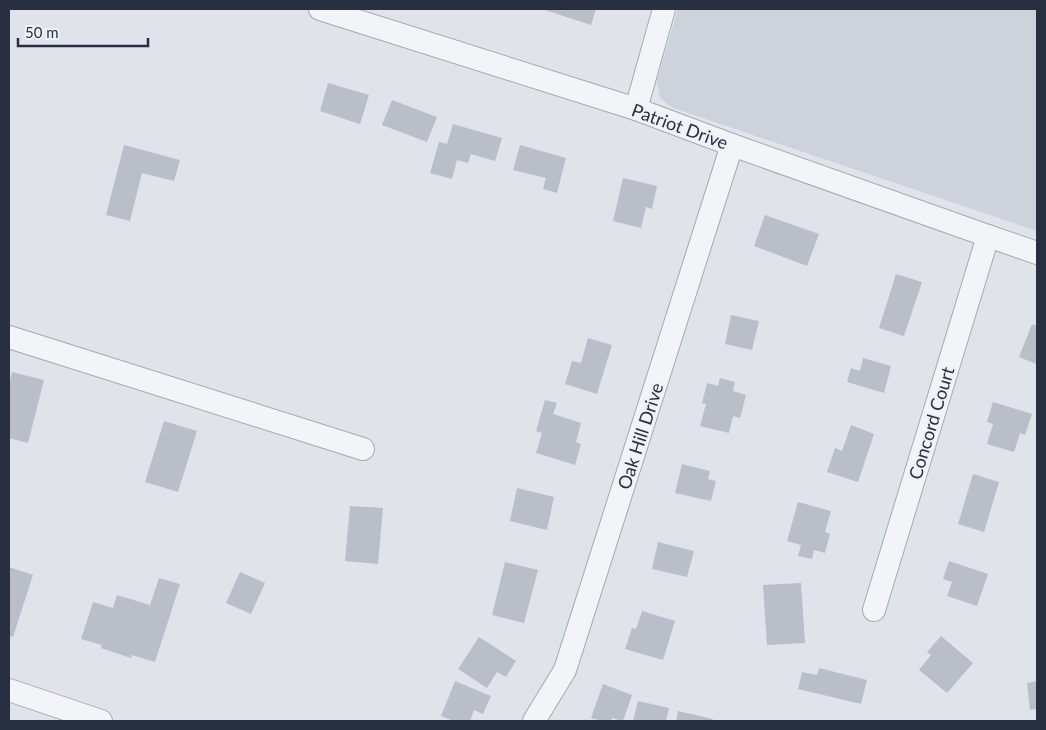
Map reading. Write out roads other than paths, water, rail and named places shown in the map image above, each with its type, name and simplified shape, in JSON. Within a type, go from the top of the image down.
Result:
[{"type":"street","name":"Patriot Drive","points":[[320,9],[636,109],[732,145],[1037,252]]},
{"type":"street","points":[[636,109],[664,9]]},
{"type":"street","name":"Oak Hill Drive","points":[[534,721],[565,670],[732,145]]},
{"type":"street","name":"Concord Court","points":[[874,610],[988,236]]},
{"type":"street","points":[[9,336],[363,449]]},
{"type":"street","points":[[9,690],[101,721]]}]
